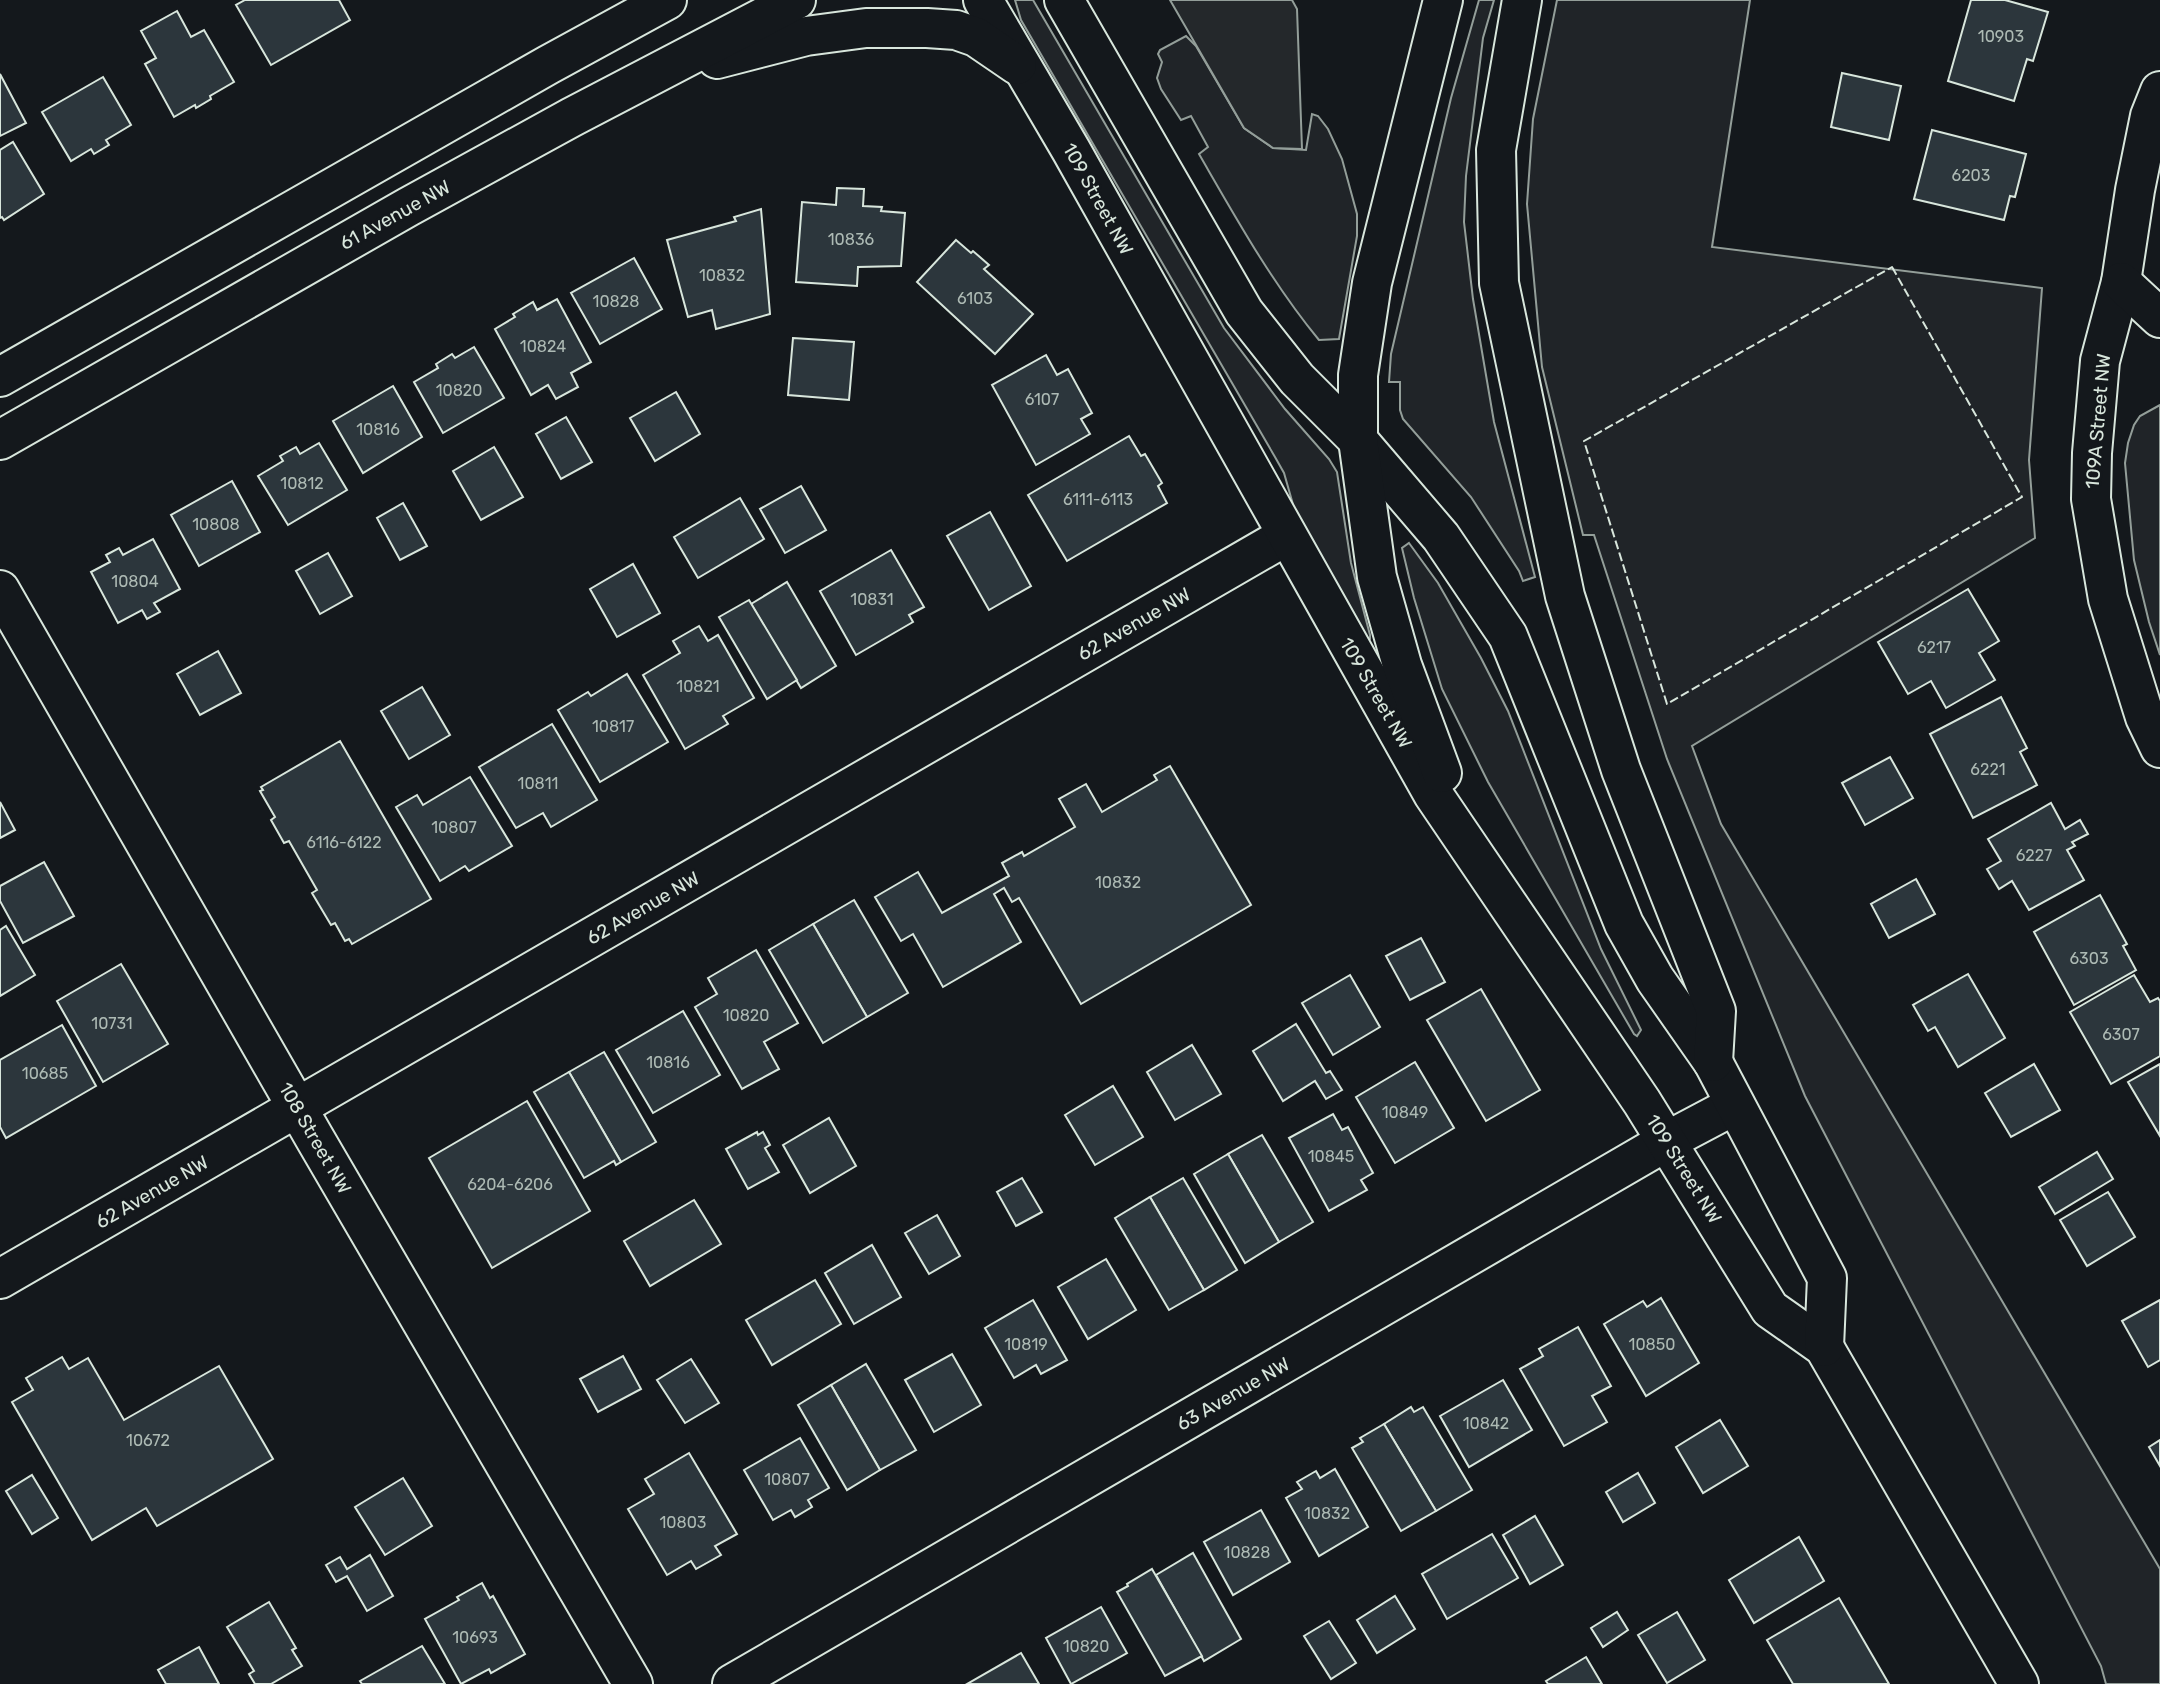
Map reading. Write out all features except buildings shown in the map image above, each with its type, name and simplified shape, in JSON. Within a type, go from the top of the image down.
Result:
[{"type":"main road","points":[[0,377],[667,0]]},
{"type":"main road","name":"61 Avenue NW","points":[[0,440],[408,207],[572,117],[796,0]]},
{"type":"main road","name":"109 Street NW","points":[[984,0],[1433,794],[1667,1141],[1770,1309],[1824,1346],[2019,1684]]},
{"type":"main road","points":[[1064,0],[1244,312],[1297,379],[1358,440],[1441,537],[1508,636],[1624,924],[1655,979],[1713,1062],[1827,1278],[1824,1346]]},
{"type":"main road","points":[[1444,0],[1372,282],[1358,375],[1358,440],[1377,577],[1402,665],[1471,850]]},
{"type":"main road","points":[[1522,0],[1496,150],[1499,283],[1565,596],[1621,770],[1716,1011],[1713,1062]]},
{"type":"main road","points":[[572,117],[715,60],[806,36],[866,28],[956,30],[988,44],[1024,71]]},
{"type":"main road","name":"109A Street NW","points":[[2160,91],[2150,116],[2121,282],[2100,361],[2091,499],[2108,599],[2145,717],[2160,748]]},
{"type":"main road","points":[[2121,282],[2160,318]]},
{"type":"main road","name":"62 Avenue NW","points":[[0,1279],[1286,536]]},
{"type":"main road","name":"108 Street NW","points":[[0,590],[633,1684]]},
{"type":"main road","name":"63 Avenue NW","points":[[732,1684],[1667,1141],[1734,1105]]},
{"type":"shaded area","points":[[1015,0],[1033,0],[1224,328],[1337,472],[1351,563],[1370,635],[1367,641],[1300,529],[1284,473],[1021,20]]},
{"type":"shaded area","points":[[1170,0],[1292,0],[1297,9],[1302,149],[1273,148],[1244,128]]},
{"type":"shaded area","points":[[1479,0],[1494,0],[1483,38],[1466,176],[1464,222],[1473,299],[1494,422],[1535,577],[1523,581],[1471,497],[1403,419],[1400,410],[1400,382],[1389,382],[1391,354],[1451,98]]},
{"type":"shaded area","points":[[1557,0],[1750,0],[1712,247],[2042,288],[2029,460],[2035,538],[1692,746],[1721,824],[2160,1569],[2160,1684],[2106,1684],[2101,1666],[1805,1096],[1667,759],[1594,535],[1583,535],[1542,367],[1527,204],[1533,119]]},
{"type":"shaded area","points":[[1186,36],[1196,46],[1244,128],[1273,148],[1306,150],[1312,114],[1318,116],[1328,129],[1342,159],[1357,214],[1357,236],[1339,339],[1319,340],[1286,296],[1255,250],[1199,154],[1208,147],[1191,116],[1181,120],[1161,89],[1157,78],[1162,62],[1158,54],[1160,50]]},
{"type":"shaded area","points":[[2160,405],[2160,655],[2134,560],[2125,463],[2134,425],[2140,416]]},
{"type":"shaded area","points":[[1409,543],[1438,583],[1508,711],[1601,949],[1641,1030],[1637,1036],[1488,782],[1442,689],[1414,598],[1402,548]]},
{"type":"fence","points":[[1892,267],[2022,497],[1667,704],[1584,441],[1892,267]]}]
